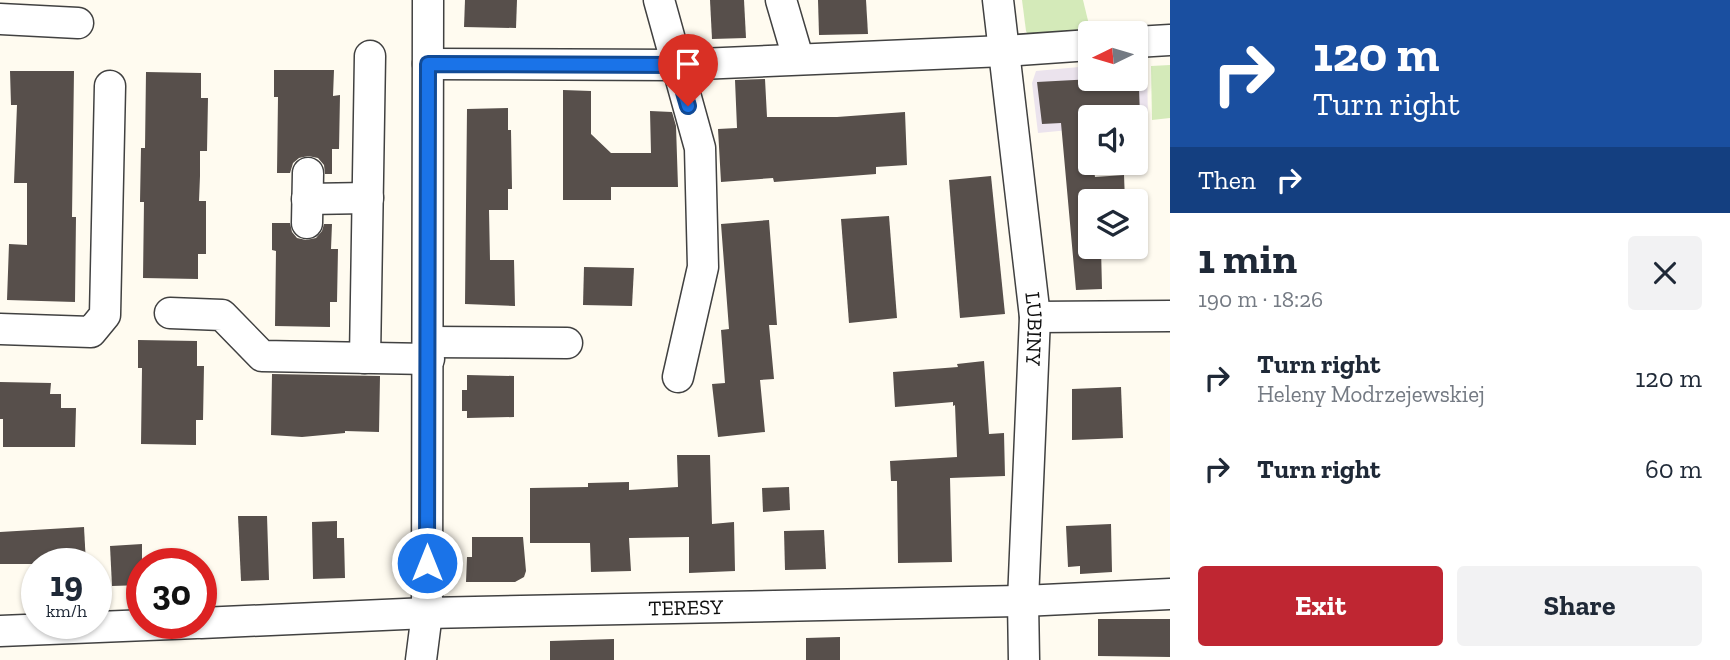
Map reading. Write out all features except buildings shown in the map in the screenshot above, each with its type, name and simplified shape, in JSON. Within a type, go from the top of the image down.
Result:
[{"type":"street","points":[[422,660],[427,613],[428,0]]},
{"type":"street","points":[[659,0],[700,148],[703,267],[678,377]]},
{"type":"street","points":[[781,0],[798,58]]},
{"type":"street","name":"LUBINY","points":[[998,0],[1035,317],[1023,601],[1024,660]]},
{"type":"street","points":[[0,19],[78,23]]},
{"type":"street","points":[[1148,41],[1170,40]]},
{"type":"street","points":[[428,64],[676,65],[1078,46]]},
{"type":"street","points":[[365,358],[370,56]]},
{"type":"street","points":[[0,329],[91,332],[105,315],[110,86]]},
{"type":"street","points":[[307,199],[368,198]]},
{"type":"street","points":[[170,313],[222,314],[262,356],[365,358],[429,351],[567,343]]},
{"type":"street","points":[[1035,317],[1170,316]]},
{"type":"street","name":"TERESY","points":[[217,622],[427,613],[1023,601],[1170,594]]},
{"type":"street","name":"TERESY","points":[[0,631],[126,626]]},
{"type":"shaded area","points":[[1078,67],[1078,91],[1147,91],[1148,105],[1078,105],[1078,129],[1038,133],[1032,83],[1036,71]]},
{"type":"green space","points":[[1022,0],[1083,0],[1088,21],[1078,21],[1078,34],[1029,37]]},
{"type":"green space","points":[[1170,65],[1170,118],[1152,120],[1151,66]]},
{"type":"route","points":[[427,563],[428,64],[676,65],[688,106]]}]
